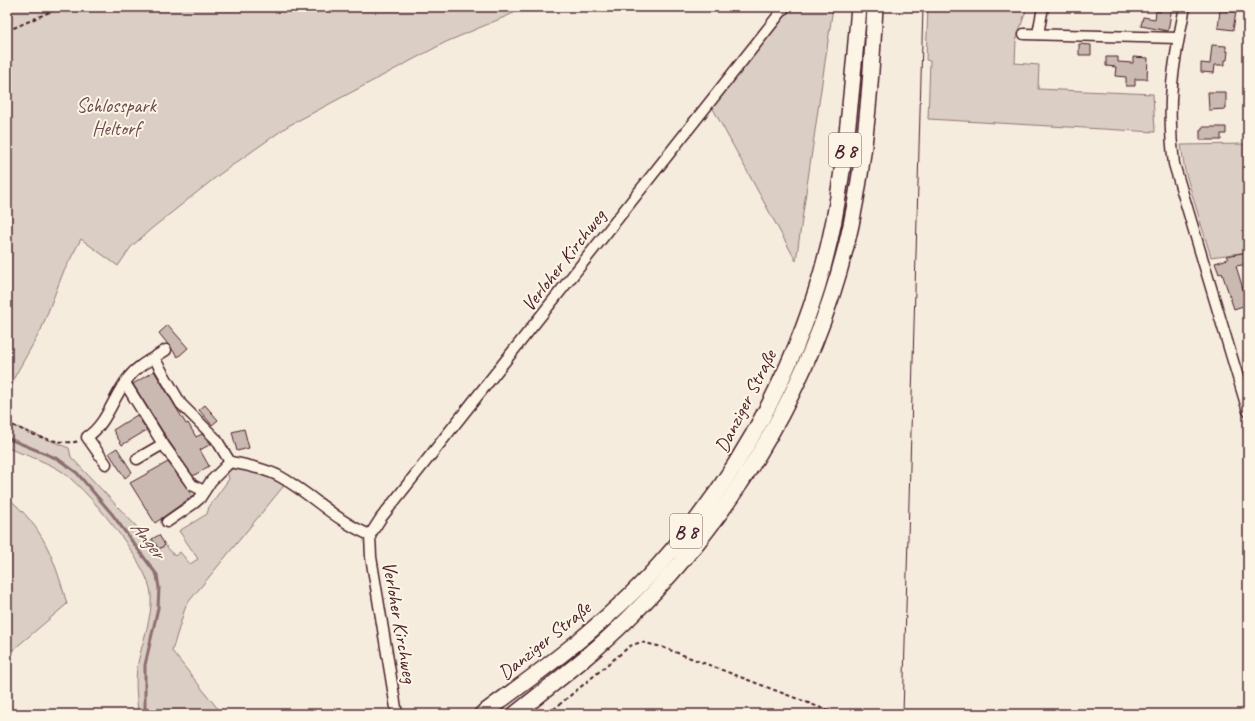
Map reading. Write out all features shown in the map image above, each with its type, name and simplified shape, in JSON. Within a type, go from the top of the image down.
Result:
[{"type":"highway","name":"Danziger Straße","points":[[482,714],[586,634],[618,606],[659,565],[727,477],[755,431],[776,392],[798,340],[815,291],[834,222],[847,137],[859,7]]},
{"type":"highway","name":"Danziger Straße","points":[[515,714],[598,646],[629,618],[667,578],[708,531],[741,484],[787,405],[811,349],[831,294],[850,227],[859,182],[872,53],[875,7]]},
{"type":"highway","points":[[872,53],[880,44],[882,7]]},
{"type":"street","name":"Verloher Kirchweg","points":[[397,714],[371,557],[370,535],[381,518],[785,7]]},
{"type":"street","points":[[1038,34],[1043,7]]},
{"type":"street","points":[[1185,7],[1178,38],[1170,98],[1171,140],[1174,164],[1248,411]]},
{"type":"street","points":[[1024,34],[1178,38]]},
{"type":"street","points":[[106,464],[87,437],[94,433],[103,421],[129,377],[139,367],[166,350]]},
{"type":"street","points":[[154,358],[181,404],[216,439],[230,462],[211,481],[193,504],[168,522]]},
{"type":"street","points":[[125,383],[163,444],[192,485],[204,491]]},
{"type":"street","points":[[137,459],[163,444]]},
{"type":"street","name":"Verloher Kirchweg","points":[[230,462],[257,467],[279,476],[346,523],[370,535]]},
{"type":"path","points":[[7,31],[61,7]]},
{"type":"path","points":[[7,422],[59,442],[70,443],[87,437]]},
{"type":"path","points":[[548,714],[630,646],[641,642],[662,647],[837,714]]},
{"type":"green space","name":"Schlosspark Heltorf","points":[[7,7],[528,7],[446,42],[288,126],[220,174],[151,229],[131,247],[118,266],[81,239],[63,273],[41,330],[15,376],[7,401]]},
{"type":"green space","points":[[787,7],[833,7],[796,261],[711,105]]},
{"type":"green space","points":[[928,7],[1027,7],[1016,41],[1015,63],[1039,65],[1038,89],[1153,94],[1155,132],[928,119],[930,61],[926,60]]},
{"type":"green space","points":[[1248,144],[1248,252],[1211,257],[1185,171],[1181,145]]},
{"type":"green space","points":[[7,423],[69,448],[71,457],[150,541],[152,539],[159,549],[165,545],[175,556],[180,552],[190,564],[198,559],[179,531],[207,514],[209,507],[229,479],[227,471],[241,466],[287,482],[186,605],[172,651],[222,714],[138,714],[136,686],[137,668],[149,622],[151,603],[151,594],[147,581],[128,545],[114,526],[69,477],[46,463],[7,448]]},
{"type":"green space","points":[[7,497],[20,509],[39,532],[52,558],[67,604],[7,655]]},
{"type":"building","points":[[1161,7],[1172,7],[1168,31],[1141,26],[1143,17],[1155,19],[1156,11],[1160,12]]},
{"type":"building","points":[[1220,10],[1236,12],[1233,30],[1218,28]]},
{"type":"building","points":[[1079,44],[1091,45],[1091,55],[1079,55]]},
{"type":"building","points":[[1212,45],[1226,46],[1226,51],[1228,51],[1225,65],[1215,65],[1214,73],[1201,72],[1201,63],[1210,64]]},
{"type":"building","points":[[1106,57],[1118,57],[1118,62],[1133,63],[1133,57],[1148,58],[1147,79],[1135,79],[1135,86],[1126,86],[1126,77],[1115,76],[1116,67],[1106,66]]},
{"type":"building","points":[[1208,92],[1226,92],[1226,109],[1209,110]]},
{"type":"building","points":[[1202,127],[1226,127],[1226,134],[1221,134],[1221,140],[1200,140],[1200,130]]},
{"type":"building","points":[[1248,252],[1248,264],[1236,266],[1246,299],[1244,299],[1246,305],[1234,309],[1222,273],[1219,274],[1215,263],[1228,259],[1226,256]]},
{"type":"building","points":[[168,325],[188,348],[178,357],[159,333]]},
{"type":"building","points":[[154,371],[186,424],[188,423],[196,437],[202,434],[211,444],[200,450],[209,466],[193,476],[168,440],[133,384]]},
{"type":"building","points":[[205,405],[218,420],[212,425],[199,410]]},
{"type":"building","points":[[137,415],[147,430],[122,445],[113,430]]},
{"type":"building","points":[[244,429],[249,448],[237,451],[232,432]]},
{"type":"building","points":[[117,448],[132,472],[125,478],[109,453]]},
{"type":"building","points":[[168,462],[193,496],[155,523],[130,483]]},
{"type":"building","points":[[159,535],[165,545],[159,549],[152,539]]},
{"type":"waterway","name":"Anger","points":[[7,438],[58,459],[77,473],[112,514],[157,575],[159,588],[158,608],[145,665],[145,708],[147,714]]},
{"type":"tram line","points":[[903,714],[923,7]]}]
